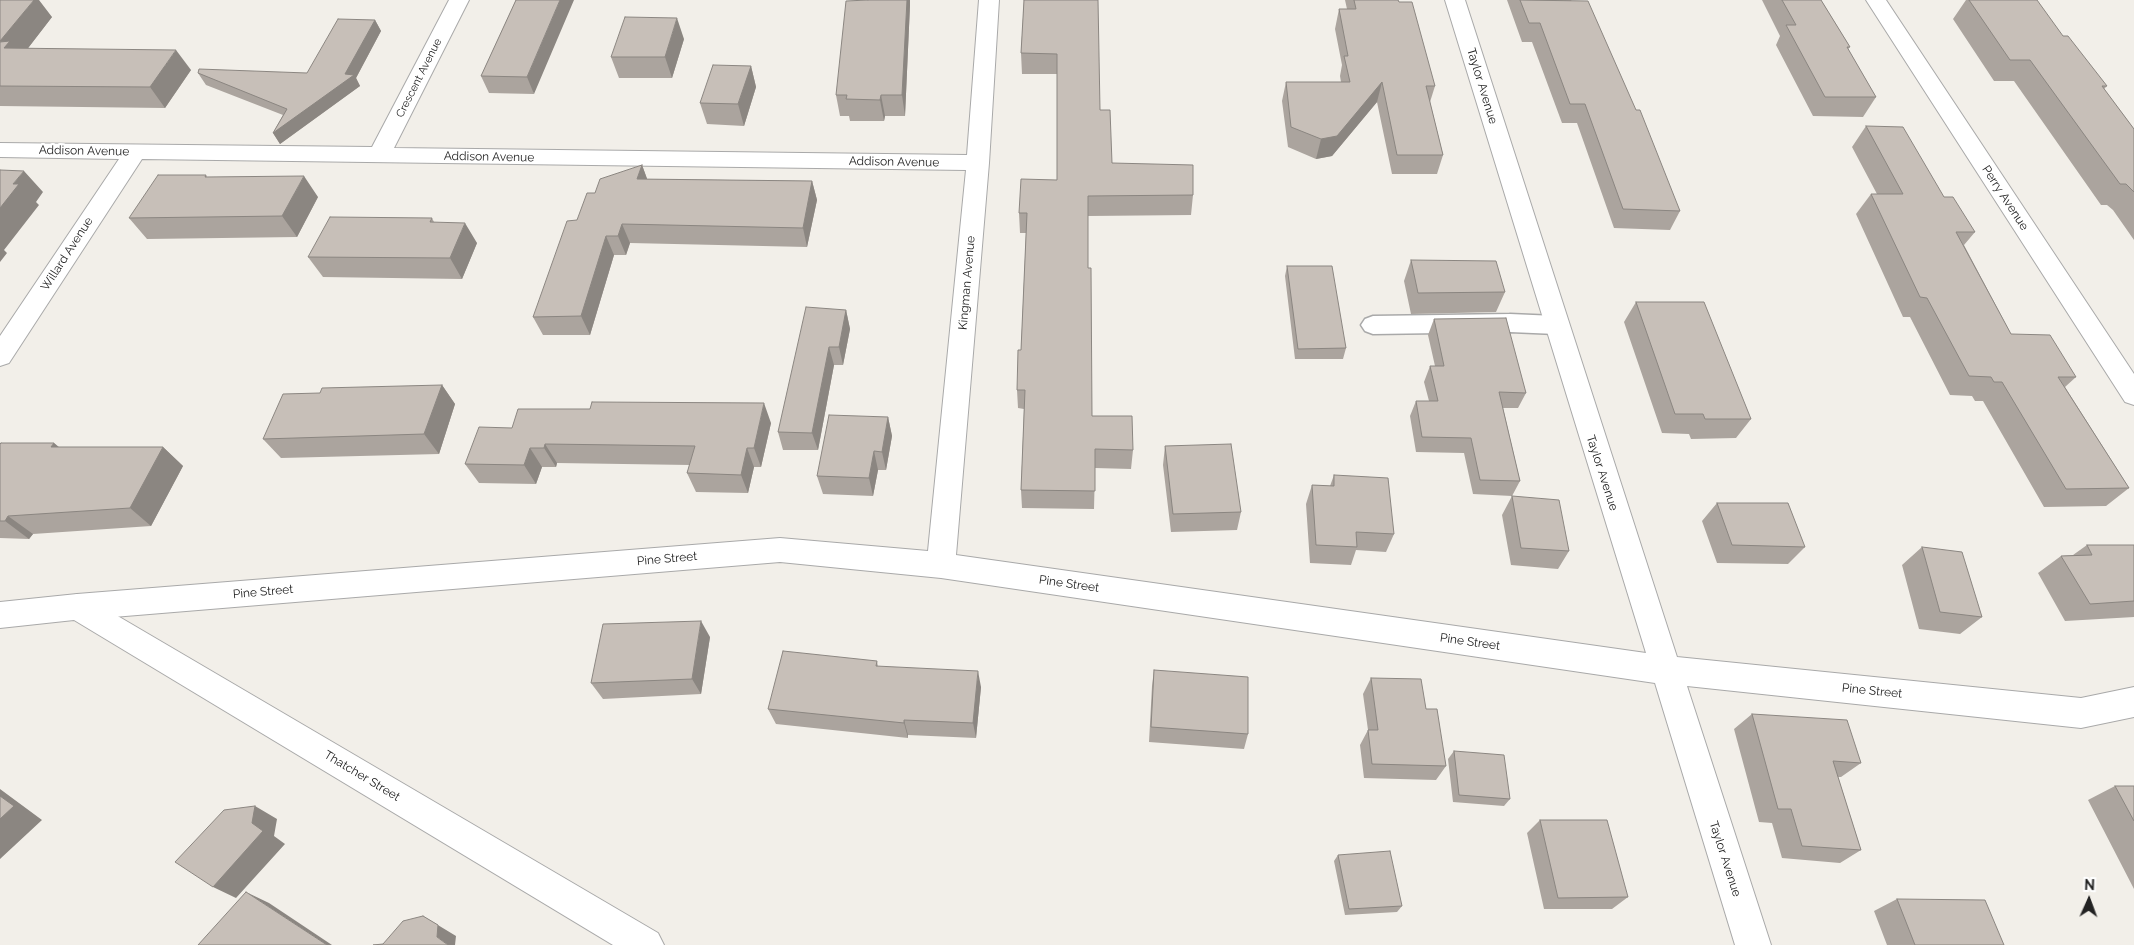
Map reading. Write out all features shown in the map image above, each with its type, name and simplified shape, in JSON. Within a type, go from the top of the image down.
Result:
[{"type":"street","name":"Crescent Avenue","points":[[379,156],[459,0]]},
{"type":"street","name":"Kingman Avenue","points":[[941,565],[978,162],[989,0]]},
{"type":"street","name":"Taylor Avenue","points":[[1455,0],[1664,670],[1753,945]]},
{"type":"street","name":"Perry Avenue","points":[[1876,0],[2134,395]]},
{"type":"street","name":"Addison Avenue","points":[[0,150],[978,162]]},
{"type":"street","name":"Willard Avenue","points":[[0,356],[135,152]]},
{"type":"street","name":"Pine Street","points":[[0,615],[77,607],[780,550],[941,565],[1664,670],[2081,713],[2134,702]]},
{"type":"street","name":"Thatcher Street","points":[[77,607],[646,945]]},
{"type":"lane","points":[[1373,325],[1510,323],[1556,325]]},
{"type":"building","points":[[0,0],[34,0],[0,41]]},
{"type":"building","points":[[516,0],[560,0],[527,77],[481,76]]},
{"type":"building","points":[[907,0],[902,95],[881,95],[880,100],[846,99],[847,95],[836,95],[846,1]]},
{"type":"building","points":[[1024,0],[1098,0],[1100,110],[1110,110],[1112,163],[1193,165],[1193,195],[1088,196],[1088,268],[1091,268],[1092,416],[1132,416],[1133,450],[1095,449],[1095,491],[1021,490],[1025,390],[1017,390],[1018,350],[1021,350],[1027,213],[1019,213],[1021,179],[1057,180],[1057,54],[1021,53]]},
{"type":"building","points":[[1354,0],[1398,0],[1399,2],[1412,2],[1435,86],[1426,86],[1443,155],[1397,155],[1382,82],[1337,136],[1321,139],[1291,127],[1286,82],[1350,82],[1344,56],[1348,56],[1339,9],[1356,9]]},
{"type":"building","points":[[1520,0],[1588,1],[1636,110],[1640,110],[1680,211],[1623,209],[1585,104],[1570,104],[1540,23],[1529,23]]},
{"type":"building","points":[[1782,0],[1821,0],[1850,47],[1847,47],[1876,97],[1825,97],[1786,25],[1796,25]]},
{"type":"building","points":[[1969,0],[2037,0],[2063,36],[2068,36],[2107,86],[2102,86],[2134,129],[2134,192],[2126,184],[2120,184],[2030,60],[2010,60]]},
{"type":"building","points":[[625,17],[677,18],[665,57],[611,57]]},
{"type":"building","points":[[338,19],[375,20],[345,74],[354,75],[273,133],[287,109],[198,73],[199,69],[307,73]]},
{"type":"building","points":[[10,41],[4,48],[176,50],[150,87],[0,86],[0,42]]},
{"type":"building","points":[[713,65],[751,66],[738,104],[700,103]]},
{"type":"building","points":[[1866,126],[1903,127],[1944,197],[1953,197],[1975,232],[1956,232],[2011,334],[2050,335],[2076,377],[2058,377],[2129,488],[2066,489],[2002,382],[1994,382],[1991,377],[1969,376],[1927,298],[1920,297],[1871,194],[1903,194]]},
{"type":"building","points":[[642,165],[637,179],[812,181],[803,228],[622,224],[618,236],[606,236],[581,316],[533,317],[567,221],[577,220],[587,193],[595,193],[600,179]]},
{"type":"building","points":[[0,170],[24,171],[13,184],[19,184],[0,208]]},
{"type":"building","points":[[158,175],[206,175],[205,177],[304,176],[282,216],[129,218]]},
{"type":"building","points":[[330,217],[432,218],[430,222],[465,223],[450,258],[308,257]]},
{"type":"building","points":[[1411,260],[1496,261],[1505,292],[1418,293]]},
{"type":"building","points":[[1287,266],[1332,266],[1346,348],[1298,349]]},
{"type":"building","points":[[1636,302],[1704,302],[1751,419],[1705,419],[1703,414],[1675,414]]},
{"type":"building","points":[[806,307],[846,310],[839,347],[829,347],[812,433],[778,432]]},
{"type":"building","points":[[1506,318],[1526,393],[1499,392],[1520,481],[1480,480],[1471,438],[1422,437],[1416,401],[1438,401],[1430,366],[1444,366],[1434,319]]},
{"type":"building","points":[[442,385],[424,434],[263,439],[283,394],[320,393],[322,388]]},
{"type":"building","points":[[592,402],[764,403],[754,448],[747,448],[741,475],[687,473],[695,446],[545,444],[544,448],[530,448],[524,465],[465,464],[479,427],[512,428],[518,409],[590,409]]},
{"type":"building","points":[[829,415],[888,417],[882,452],[874,451],[869,478],[817,476]]},
{"type":"building","points":[[1,443],[54,443],[51,447],[163,447],[130,508],[8,516],[5,521],[0,521]]},
{"type":"building","points":[[1231,444],[1241,512],[1173,514],[1165,446]]},
{"type":"building","points":[[1334,475],[1388,478],[1394,534],[1356,532],[1357,547],[1316,545],[1312,485],[1334,486]]},
{"type":"building","points":[[1512,496],[1559,500],[1569,551],[1521,548]]},
{"type":"building","points":[[1717,503],[1788,503],[1805,547],[1732,545]]},
{"type":"building","points":[[2087,545],[2134,545],[2134,601],[2090,604],[2061,556],[2092,555]]},
{"type":"building","points":[[1922,547],[1962,552],[1982,617],[1940,612]]},
{"type":"building","points":[[701,621],[692,679],[591,683],[603,624]]},
{"type":"building","points":[[783,651],[877,661],[876,666],[978,671],[973,723],[904,720],[904,723],[768,709]]},
{"type":"building","points":[[1154,670],[1248,677],[1248,734],[1151,727]]},
{"type":"building","points":[[1371,678],[1421,679],[1426,709],[1437,709],[1446,766],[1372,764],[1368,730],[1378,730]]},
{"type":"building","points":[[1752,714],[1847,720],[1861,763],[1833,761],[1861,850],[1802,846],[1791,809],[1778,809]]},
{"type":"building","points":[[1454,751],[1504,755],[1510,799],[1459,795]]},
{"type":"building","points":[[2115,786],[2134,786],[2134,821]]},
{"type":"building","points":[[0,796],[14,806],[0,819]]},
{"type":"building","points":[[255,806],[252,823],[263,831],[213,887],[175,862],[224,810]]},
{"type":"building","points":[[1540,820],[1607,820],[1628,897],[1558,898]]},
{"type":"building","points":[[1390,851],[1402,906],[1349,909],[1338,855]]},
{"type":"building","points":[[246,892],[327,945],[198,945]]},
{"type":"building","points":[[1897,899],[1985,900],[2004,945],[1915,945]]},
{"type":"building","points":[[423,916],[438,925],[437,937],[448,945],[373,945],[383,944],[403,921]]}]
